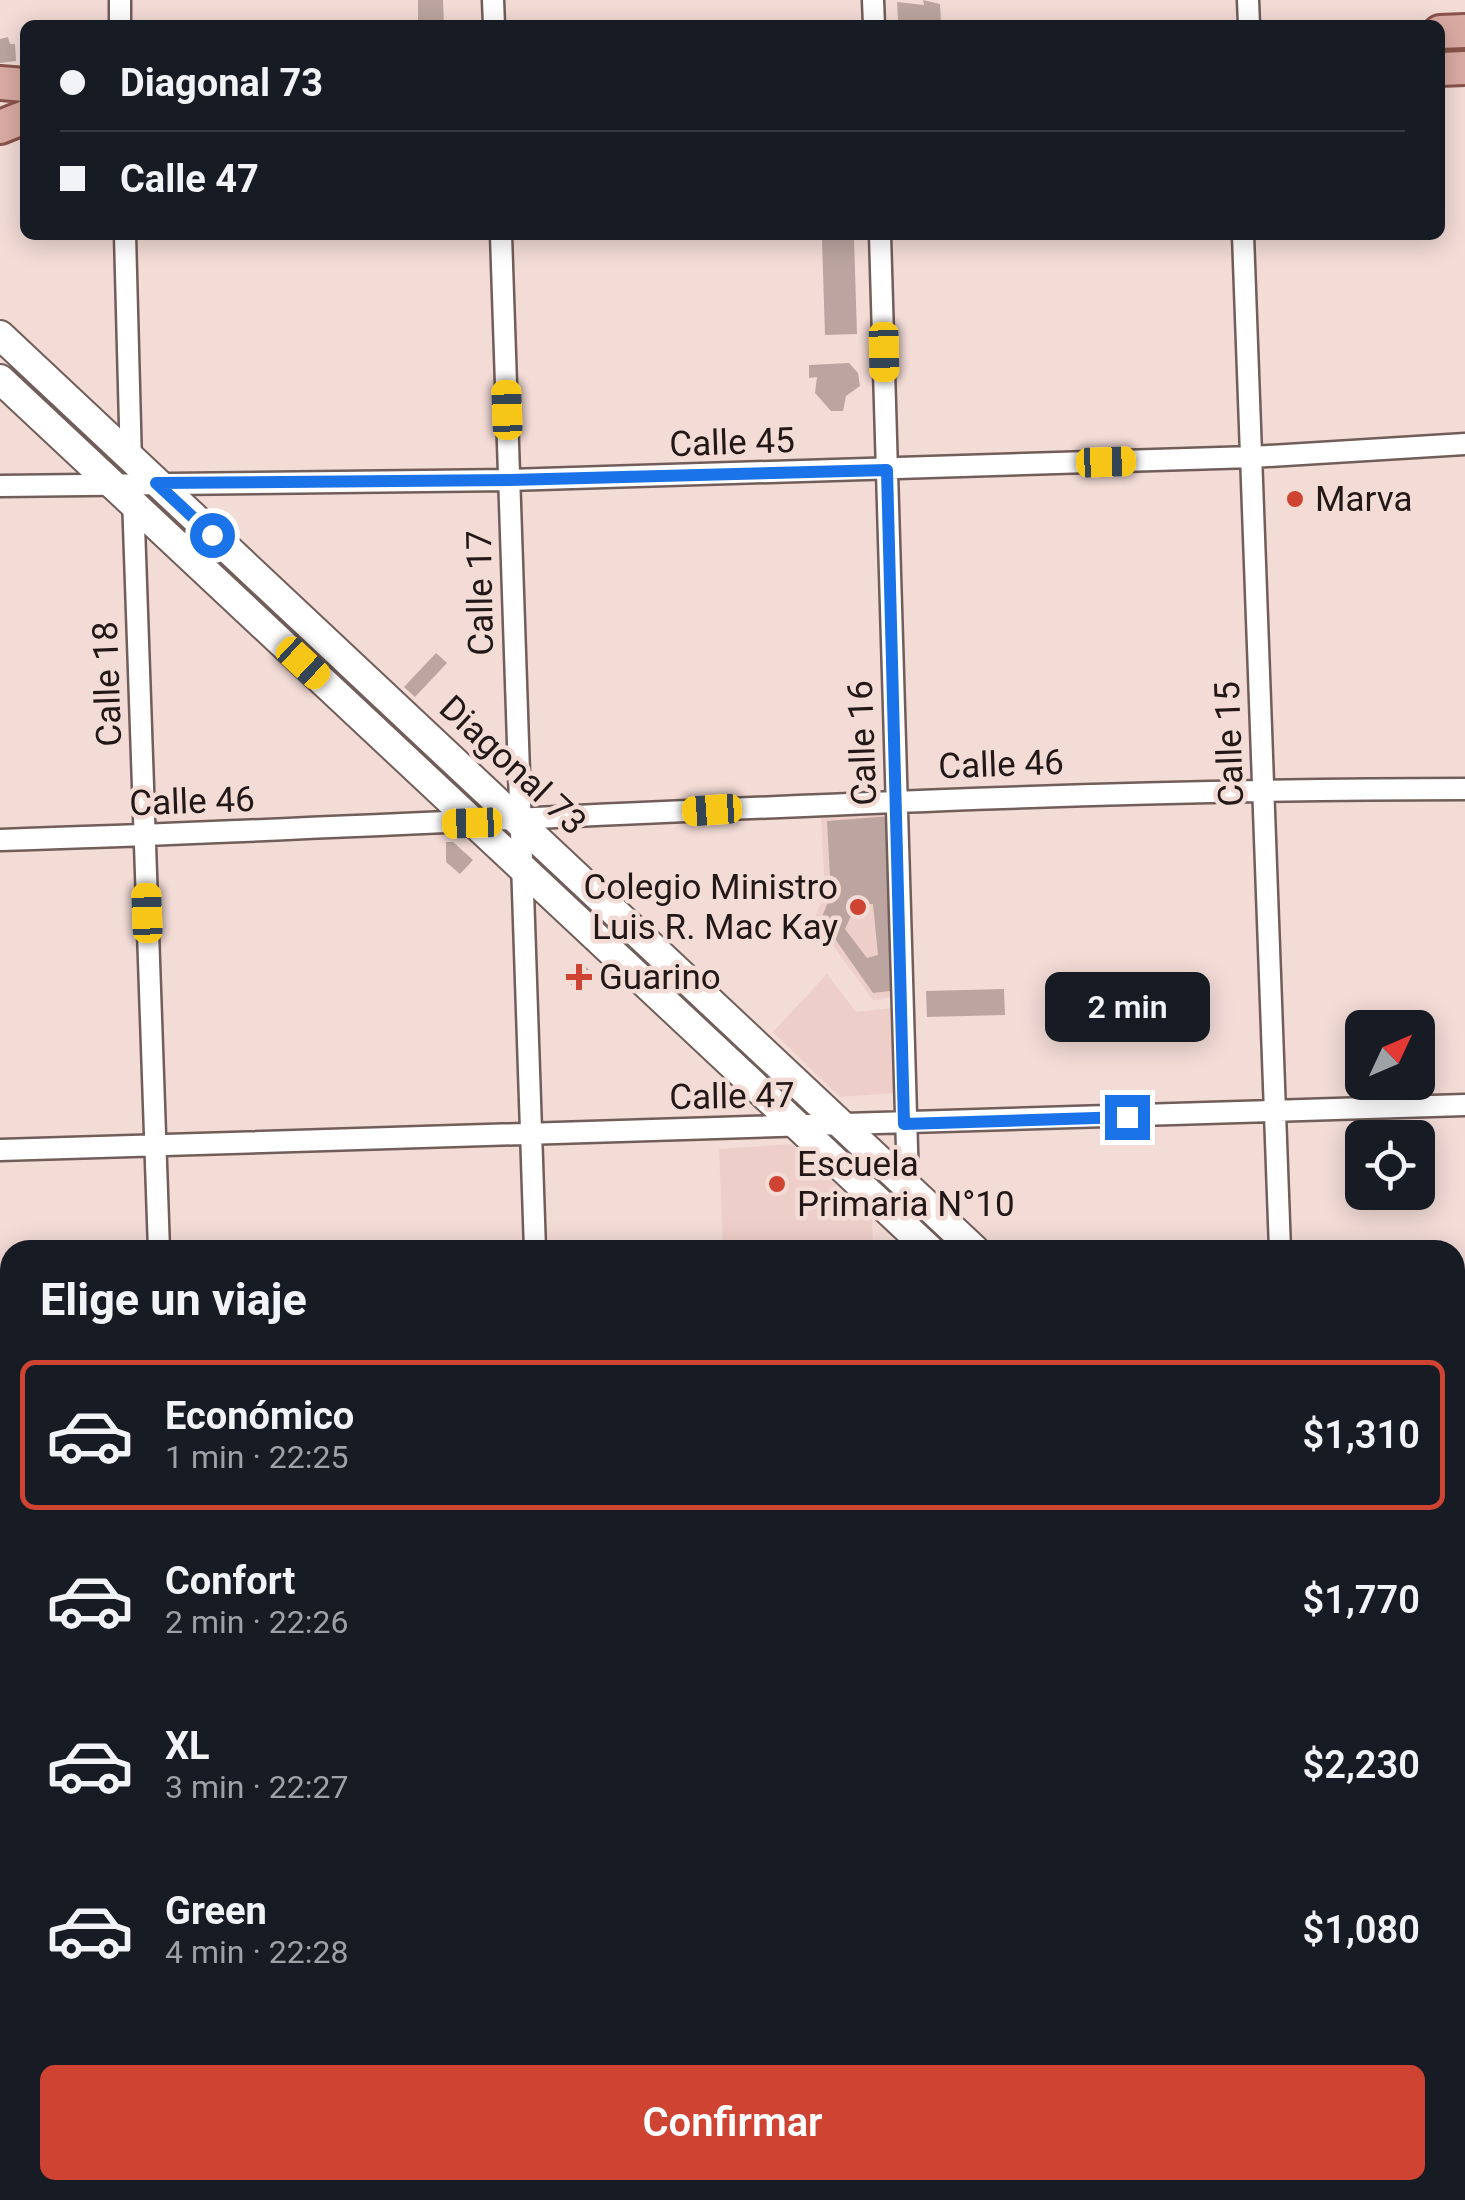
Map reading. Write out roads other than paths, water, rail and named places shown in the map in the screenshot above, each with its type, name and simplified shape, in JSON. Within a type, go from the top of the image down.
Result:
[{"type":"main road","name":"Diagonal 73","points":[[0,336],[133,482],[472,823],[800,1128],[912,1240]]},
{"type":"main road","name":"Diagonal 73","points":[[0,379],[133,482],[518,820],[964,1240]]},
{"type":"street","name":"Calle 18","points":[[125,240],[158,1240]]},
{"type":"street","name":"Calle 17","points":[[501,240],[535,1240]]},
{"type":"street","name":"Calle 16","points":[[880,240],[906,1186],[915,1240]]},
{"type":"street","name":"Calle 15","points":[[1244,240],[1280,1240]]},
{"type":"street","name":"Calle 45","points":[[0,486],[510,480],[887,470],[1252,457],[1465,444]]},
{"type":"street","name":"Calle 46","points":[[0,840],[472,823],[896,799],[1263,789],[1465,789]]},
{"type":"street","name":"Calle 47","points":[[0,1150],[1465,1105]]},
{"type":"place","name":"Marva","points":[[1295,499]]},
{"type":"place","name":"Colegio Ministro Luis R. Mac Kay","points":[[858,907]]},
{"type":"place","name":"Guarino","points":[[579,977]]},
{"type":"place","name":"Escuela Primaria N°10","points":[[777,1184]]}]
